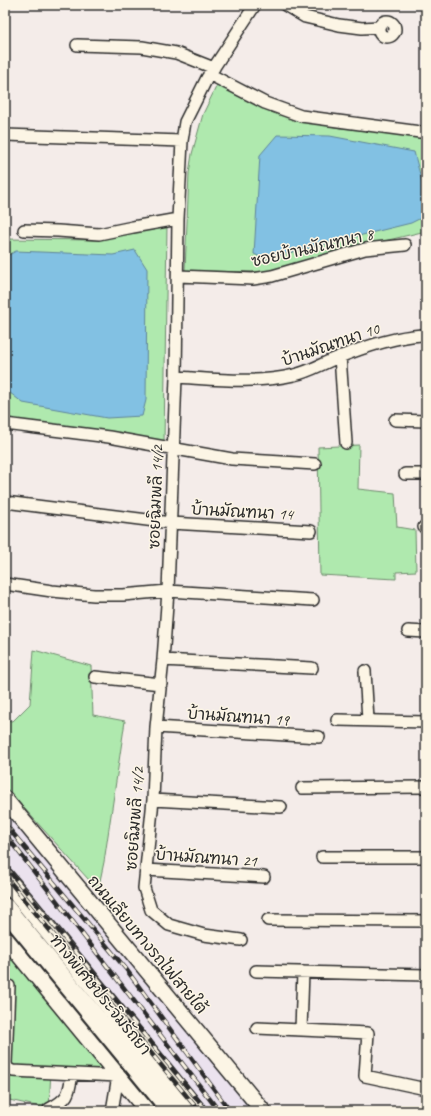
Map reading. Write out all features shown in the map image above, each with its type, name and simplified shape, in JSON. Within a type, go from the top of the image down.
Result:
[{"type":"highway","name":"ทางพิเศษประจิมรัถยา","points":[[5,878],[196,1111]]},
{"type":"highway","name":"ทางพิเศษประจิมรัถยา","points":[[5,908],[172,1111]]},
{"type":"main road","name":"ถนนเลียบทางรถไฟสายใต้","points":[[5,799],[263,1111]]},
{"type":"main road","points":[[5,938],[146,1111]]},
{"type":"street","name":"ซอยฉิมพลี 14/2","points":[[241,940],[204,935],[169,925],[151,910],[144,888],[153,800],[156,727],[168,591],[176,377],[178,219],[182,141],[185,122],[212,71],[255,5]]},
{"type":"street","points":[[285,5],[305,18],[339,25],[362,28],[379,28]]},
{"type":"street","points":[[77,45],[142,47],[176,53],[212,71],[265,103],[300,116],[420,132]]},
{"type":"street","points":[[5,135],[182,141]]},
{"type":"street","points":[[24,230],[99,234],[133,226],[178,219]]},
{"type":"street","name":"ซอยบ้านมัณฑนา 8","points":[[178,276],[253,279],[272,276],[365,249],[405,245]]},
{"type":"street","name":"บ้านมัณฑนา 10","points":[[176,377],[247,379],[274,378],[296,375],[340,356],[378,343],[407,336],[422,335]]},
{"type":"street","points":[[340,356],[346,443]]},
{"type":"street","points":[[395,420],[426,421]]},
{"type":"street","points":[[5,424],[110,437],[232,459],[315,464]]},
{"type":"street","points":[[405,474],[426,474]]},
{"type":"street","name":"บ้านมัณฑนา 14","points":[[5,502],[171,523],[311,531]]},
{"type":"street","points":[[5,584],[94,595],[123,595],[168,591],[313,600]]},
{"type":"street","points":[[408,631],[426,632]]},
{"type":"street","points":[[163,660],[312,668]]},
{"type":"street","points":[[365,671],[368,720]]},
{"type":"street","points":[[95,677],[160,684]]},
{"type":"street","points":[[336,720],[426,722]]},
{"type":"street","name":"บ้านมัณฑนา 19","points":[[156,727],[318,737]]},
{"type":"street","points":[[302,788],[426,787]]},
{"type":"street","points":[[153,800],[282,807]]},
{"type":"street","points":[[322,857],[426,857]]},
{"type":"street","name":"บ้านมัณฑนา 21","points":[[146,870],[264,877]]},
{"type":"street","points":[[268,920],[426,921]]},
{"type":"street","points":[[256,971],[426,974]]},
{"type":"street","points":[[301,1030],[303,972]]},
{"type":"street","points":[[9,986],[7,1069],[13,1071],[118,1076],[112,1111]]},
{"type":"street","points":[[257,1028],[368,1033],[365,1076],[426,1089]]},
{"type":"street","points":[[49,1109],[65,1099],[70,1089],[72,1074]]},
{"type":"shaded area","points":[[5,813],[253,1111],[186,1111],[5,893]]},
{"type":"green space","points":[[218,83],[320,124],[340,128],[426,134],[426,231],[270,272],[185,271],[189,173],[192,154],[203,114]]},
{"type":"green space","points":[[167,225],[164,444],[5,419],[5,239],[98,240]]},
{"type":"green space","points":[[359,445],[358,489],[395,493],[397,527],[415,530],[416,571],[396,572],[396,579],[320,575],[318,447]]},
{"type":"green space","points":[[34,650],[91,666],[93,715],[125,721],[104,862],[98,890],[5,787],[5,720],[13,721],[30,704]]},
{"type":"green space","points":[[5,948],[102,1066],[97,1071],[51,1069],[49,1109],[5,1099]]},
{"type":"water","points":[[277,135],[330,136],[414,152],[423,186],[421,218],[411,223],[265,259],[254,254],[260,155]]},
{"type":"water","points":[[135,250],[147,269],[146,400],[142,416],[107,418],[23,403],[5,389],[5,257],[16,251],[113,255]]},
{"type":"railway","points":[[5,824],[126,969],[230,1111]]},
{"type":"railway","points":[[5,834],[219,1111]]},
{"type":"railway","points":[[5,866],[207,1111]]},
{"type":"railway","points":[[5,876],[199,1111]]}]
